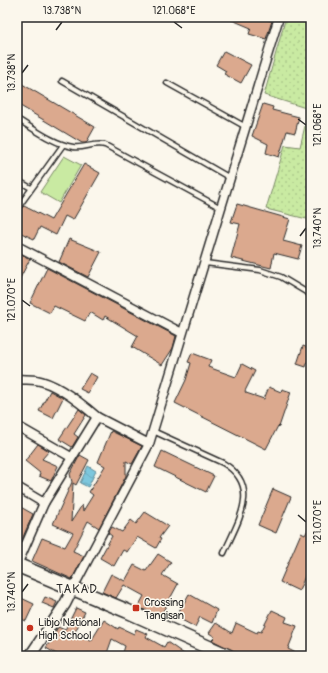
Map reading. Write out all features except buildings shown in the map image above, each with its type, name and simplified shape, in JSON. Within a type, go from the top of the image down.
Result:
[{"type":"main road","points":[[17,565],[74,588],[228,656]]},
{"type":"street","points":[[30,656],[74,588],[149,444],[230,178],[247,128],[279,17]]},
{"type":"street","points":[[17,246],[182,333]]},
{"type":"street","points":[[17,379],[37,380],[57,389],[97,416],[149,444]]},
{"type":"street","points":[[17,565],[44,503],[97,416]]},
{"type":"street","points":[[17,426],[71,457]]},
{"type":"street","points":[[17,487],[44,503]]},
{"type":"lane","points":[[62,81],[230,178]]},
{"type":"lane","points":[[167,83],[247,128]]},
{"type":"lane","points":[[17,119],[63,145],[77,147],[95,144],[105,145],[221,208]]},
{"type":"lane","points":[[17,210],[31,188],[63,145]]},
{"type":"lane","points":[[17,180],[31,188]]},
{"type":"lane","points":[[204,263],[260,270],[281,277],[311,295]]},
{"type":"lane","points":[[153,431],[233,469],[241,479],[246,490],[240,516],[224,553]]},
{"type":"green space","points":[[286,17],[311,23],[311,220],[266,209],[285,145],[300,147],[309,109],[264,95]]},
{"type":"green space","points":[[64,156],[81,165],[59,203],[40,192]]},
{"type":"water","points":[[88,466],[96,471],[88,487],[80,483]]},
{"type":"place","name":"Crossing Tangisan","points":[[136,608]]},
{"type":"place","name":"Libjo National High School","points":[[30,628]]},
{"type":"district","name":"TAKAD","points":[[77,589]]}]
